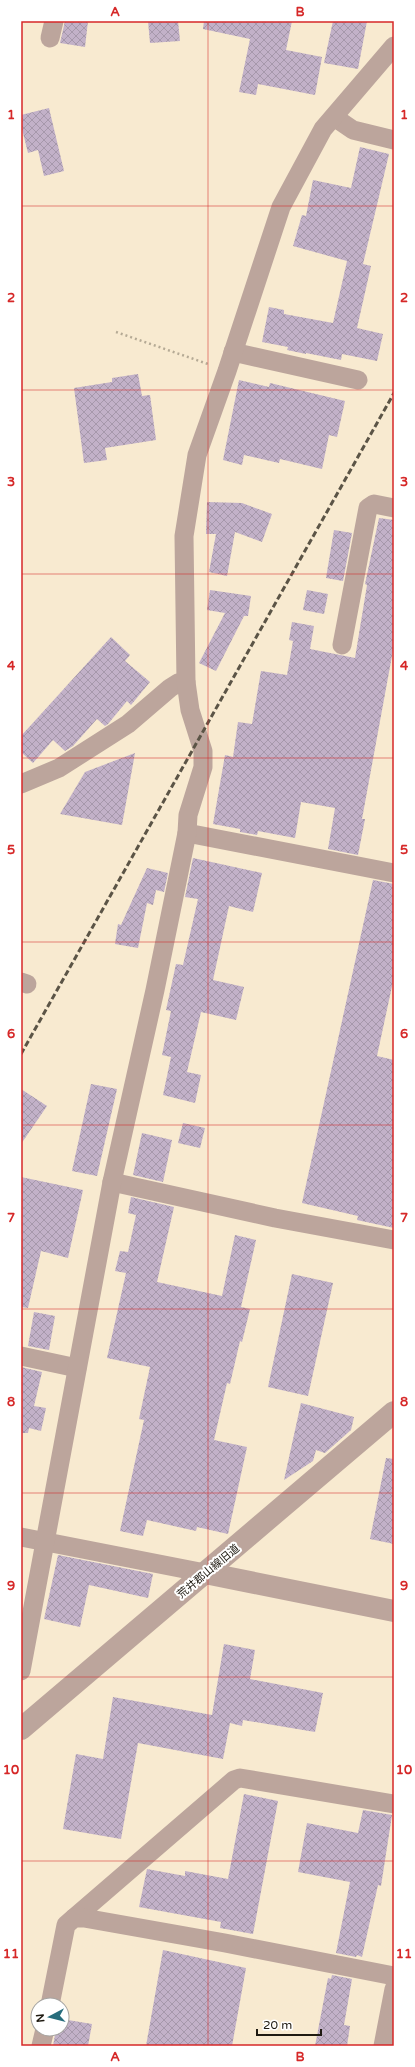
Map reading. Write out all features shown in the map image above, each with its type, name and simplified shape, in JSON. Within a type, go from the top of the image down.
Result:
[{"type":"street","points":[[21,1671],[112,1182],[155,990],[187,833],[188,815],[203,767],[204,751],[190,710],[186,682],[184,536],[197,455],[227,371],[281,207],[323,129],[394,46]]},
{"type":"street","points":[[334,117],[353,130],[394,140]]},
{"type":"street","points":[[233,352],[358,380]]},
{"type":"street","points":[[342,645],[368,508],[374,504],[394,508]]},
{"type":"street","points":[[21,784],[59,768],[128,724],[170,688],[178,683],[186,682]]},
{"type":"street","points":[[187,833],[394,873]]},
{"type":"street","points":[[112,1182],[275,1218],[394,1240]]},
{"type":"street","points":[[21,1356],[77,1368]]},
{"type":"street","name":"荒井郡山線旧道","points":[[21,1729],[394,1412]]},
{"type":"street","points":[[21,1537],[394,1611]]},
{"type":"street","points":[[52,1997],[66,1925],[234,1780],[240,1778],[394,1804]]},
{"type":"street","points":[[74,1918],[84,1918],[225,1943],[394,1976]]},
{"type":"street","points":[[382,2046],[394,1989]]},
{"type":"path","points":[[116,332],[227,371]]},
{"type":"building","points":[[65,21],[88,21],[85,47],[60,43]]},
{"type":"building","points":[[148,21],[178,21],[180,41],[150,43]]},
{"type":"building","points":[[204,21],[292,21],[286,50],[322,57],[315,95],[258,84],[256,95],[239,92],[250,39],[203,29]]},
{"type":"building","points":[[333,21],[367,21],[358,69],[324,63]]},
{"type":"building","points":[[49,108],[64,171],[44,176],[38,150],[28,153],[21,125],[21,115]]},
{"type":"building","points":[[360,147],[389,154],[363,264],[371,266],[357,328],[383,334],[377,361],[342,354],[341,360],[287,350],[288,347],[262,342],[269,307],[284,310],[284,314],[333,323],[347,261],[293,246],[302,215],[306,216],[313,180],[351,188]]},
{"type":"building","points":[[138,374],[142,396],[150,395],[156,440],[105,448],[107,460],[84,463],[74,388],[112,382],[112,378]]},
{"type":"building","points":[[239,380],[269,387],[270,383],[345,401],[337,437],[329,435],[322,469],[280,459],[279,463],[244,455],[242,465],[223,460]]},
{"type":"building","points":[[207,502],[242,503],[272,514],[262,542],[235,532],[227,576],[209,572],[216,534],[206,534]]},
{"type":"building","points":[[379,518],[394,520],[394,645],[362,819],[365,819],[358,855],[328,849],[335,808],[301,802],[295,838],[258,831],[257,835],[240,832],[240,829],[213,824],[225,755],[233,757],[238,722],[252,724],[261,671],[287,675],[293,641],[289,640],[292,622],[314,626],[310,649],[355,658],[367,585],[365,584]]},
{"type":"building","points":[[334,530],[352,533],[343,581],[326,578]]},
{"type":"building","points":[[210,590],[251,596],[248,616],[244,616],[216,671],[199,663],[225,613],[207,610]]},
{"type":"building","points":[[307,590],[328,594],[324,614],[303,610]]},
{"type":"building","points":[[111,637],[130,655],[125,661],[150,682],[131,705],[127,701],[108,724],[105,726],[97,719],[73,746],[65,751],[53,740],[33,763],[21,752],[21,736]]},
{"type":"building","points":[[135,753],[122,825],[60,814],[85,772]]},
{"type":"building","points":[[193,858],[262,873],[253,912],[229,906],[213,980],[244,987],[236,1020],[201,1012],[187,1072],[201,1075],[195,1103],[163,1095],[171,1057],[162,1055],[171,1011],[166,1010],[176,964],[183,965],[198,899],[185,897]]},
{"type":"building","points":[[147,868],[168,873],[164,892],[156,890],[153,905],[147,903],[138,948],[115,944],[118,924],[121,925]]},
{"type":"building","points":[[373,880],[394,884],[394,977],[377,1056],[394,1060],[394,1228],[357,1220],[358,1216],[302,1203]]},
{"type":"building","points":[[91,1084],[117,1089],[97,1176],[72,1171]]},
{"type":"building","points":[[21,1089],[47,1106],[21,1144]]},
{"type":"building","points":[[183,1123],[205,1128],[200,1148],[178,1143]]},
{"type":"building","points":[[142,1133],[172,1140],[163,1182],[133,1175]]},
{"type":"building","points":[[21,1177],[83,1190],[68,1258],[41,1251],[28,1308],[21,1307]]},
{"type":"building","points":[[131,1197],[174,1207],[157,1282],[222,1296],[235,1235],[256,1240],[241,1307],[250,1309],[242,1342],[240,1341],[230,1384],[227,1383],[214,1440],[247,1447],[228,1534],[197,1527],[196,1531],[147,1520],[143,1536],[120,1531],[144,1420],[139,1419],[150,1367],[107,1358],[126,1273],[115,1271],[120,1251],[128,1252],[136,1215],[128,1213]]},
{"type":"building","points":[[292,1274],[333,1283],[308,1396],[268,1387]]},
{"type":"building","points":[[34,1312],[55,1316],[49,1350],[28,1346]]},
{"type":"building","points":[[21,1367],[42,1372],[34,1406],[46,1408],[41,1431],[29,1428],[28,1433],[21,1433]]},
{"type":"building","points":[[301,1403],[354,1417],[351,1430],[325,1453],[316,1450],[313,1461],[284,1480]]},
{"type":"building","points":[[386,1458],[394,1459],[394,1544],[370,1539]]},
{"type":"building","points":[[58,1555],[153,1574],[148,1598],[89,1585],[80,1627],[44,1619]]},
{"type":"building","points":[[224,1644],[255,1650],[250,1679],[323,1693],[315,1732],[243,1720],[242,1726],[230,1723],[223,1759],[138,1743],[121,1839],[63,1829],[76,1754],[103,1759],[113,1697],[212,1715]]},
{"type":"building","points":[[244,1794],[278,1801],[253,1934],[220,1928],[221,1922],[139,1907],[147,1869],[185,1876],[185,1871],[228,1879]]},
{"type":"building","points":[[363,1810],[392,1815],[381,1886],[378,1885],[362,1957],[357,1955],[356,1957],[336,1953],[350,1882],[298,1872],[307,1823],[358,1833]]},
{"type":"building","points":[[163,1950],[246,1968],[232,2046],[146,2046]]},
{"type":"building","points":[[332,1975],[352,1979],[344,2025],[350,2026],[347,2046],[315,2046],[328,1978],[331,1979]]},
{"type":"building","points":[[70,2020],[92,2024],[88,2046],[53,2046],[55,2037],[70,2037]]},
{"type":"railway","points":[[21,1054],[394,393]]}]
